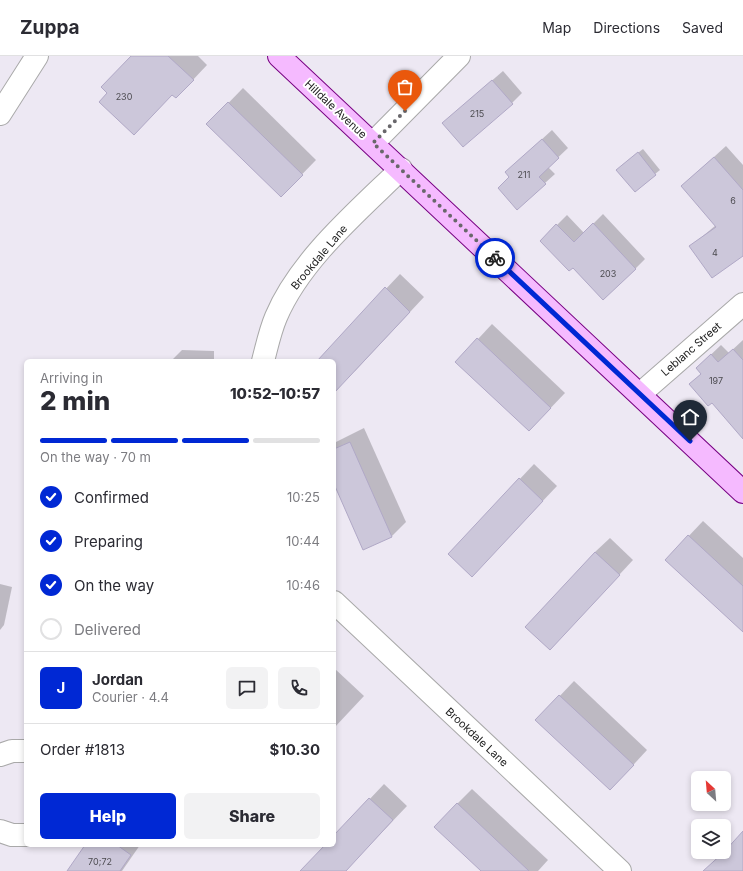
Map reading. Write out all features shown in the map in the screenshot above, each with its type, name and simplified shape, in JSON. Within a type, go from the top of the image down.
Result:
[{"type":"main road","name":"Hilldale Avenue","points":[[279,56],[743,492]]},
{"type":"street","points":[[0,114],[37,56]]},
{"type":"street","points":[[373,143],[459,56]]},
{"type":"street","name":"Brookdale Lane","points":[[264,359],[276,317],[289,293],[304,271],[344,224],[401,170]]},
{"type":"street","name":"Leblanc Street","points":[[640,394],[743,304]]},
{"type":"street","name":"Brookdale Lane","points":[[336,604],[620,871]]},
{"type":"street","points":[[0,755],[12,751],[24,751]]},
{"type":"street","points":[[0,831],[12,835],[24,835]]},
{"type":"building","points":[[131,56],[168,56],[194,80],[176,98],[172,95],[134,135],[99,102],[107,93],[101,87]]},
{"type":"building","points":[[492,80],[513,104],[463,147],[442,123]]},
{"type":"building","points":[[228,102],[303,175],[281,197],[206,124]]},
{"type":"building","points":[[542,139],[559,158],[539,177],[546,184],[517,210],[498,188],[509,177],[505,172]]},
{"type":"building","points":[[638,152],[656,175],[635,192],[616,170]]},
{"type":"building","points":[[714,157],[743,190],[743,256],[712,278],[689,246],[716,227],[681,186]]},
{"type":"building","points":[[593,223],[636,269],[603,300],[573,268],[569,271],[540,241],[556,224],[574,242]]},
{"type":"building","points":[[385,287],[410,312],[336,391],[336,359],[319,359]]},
{"type":"building","points":[[477,338],[551,408],[529,431],[455,362]]},
{"type":"building","points":[[733,349],[743,360],[743,439],[712,403],[708,406],[689,384],[701,374],[696,368],[711,354],[718,362]]},
{"type":"building","points":[[350,442],[392,537],[363,550],[336,489],[336,448]]},
{"type":"building","points":[[519,478],[543,501],[472,577],[448,554]]},
{"type":"building","points":[[688,535],[743,586],[743,632],[665,560]]},
{"type":"building","points":[[595,552],[620,575],[550,650],[525,627]]},
{"type":"building","points":[[559,695],[634,765],[610,790],[535,720]]},
{"type":"building","points":[[369,798],[393,820],[346,871],[300,871],[323,847],[336,847],[336,833]]},
{"type":"building","points":[[457,803],[529,871],[481,871],[434,827]]},
{"type":"building","points":[[743,831],[743,871],[703,871],[716,859],[731,859],[731,844]]},
{"type":"building","points":[[84,847],[120,847],[131,855],[120,871],[67,871]]},
{"type":"way so far","points":[[405,111],[373,143],[495,258]]},
{"type":"route","points":[[495,258],[690,441]]}]
